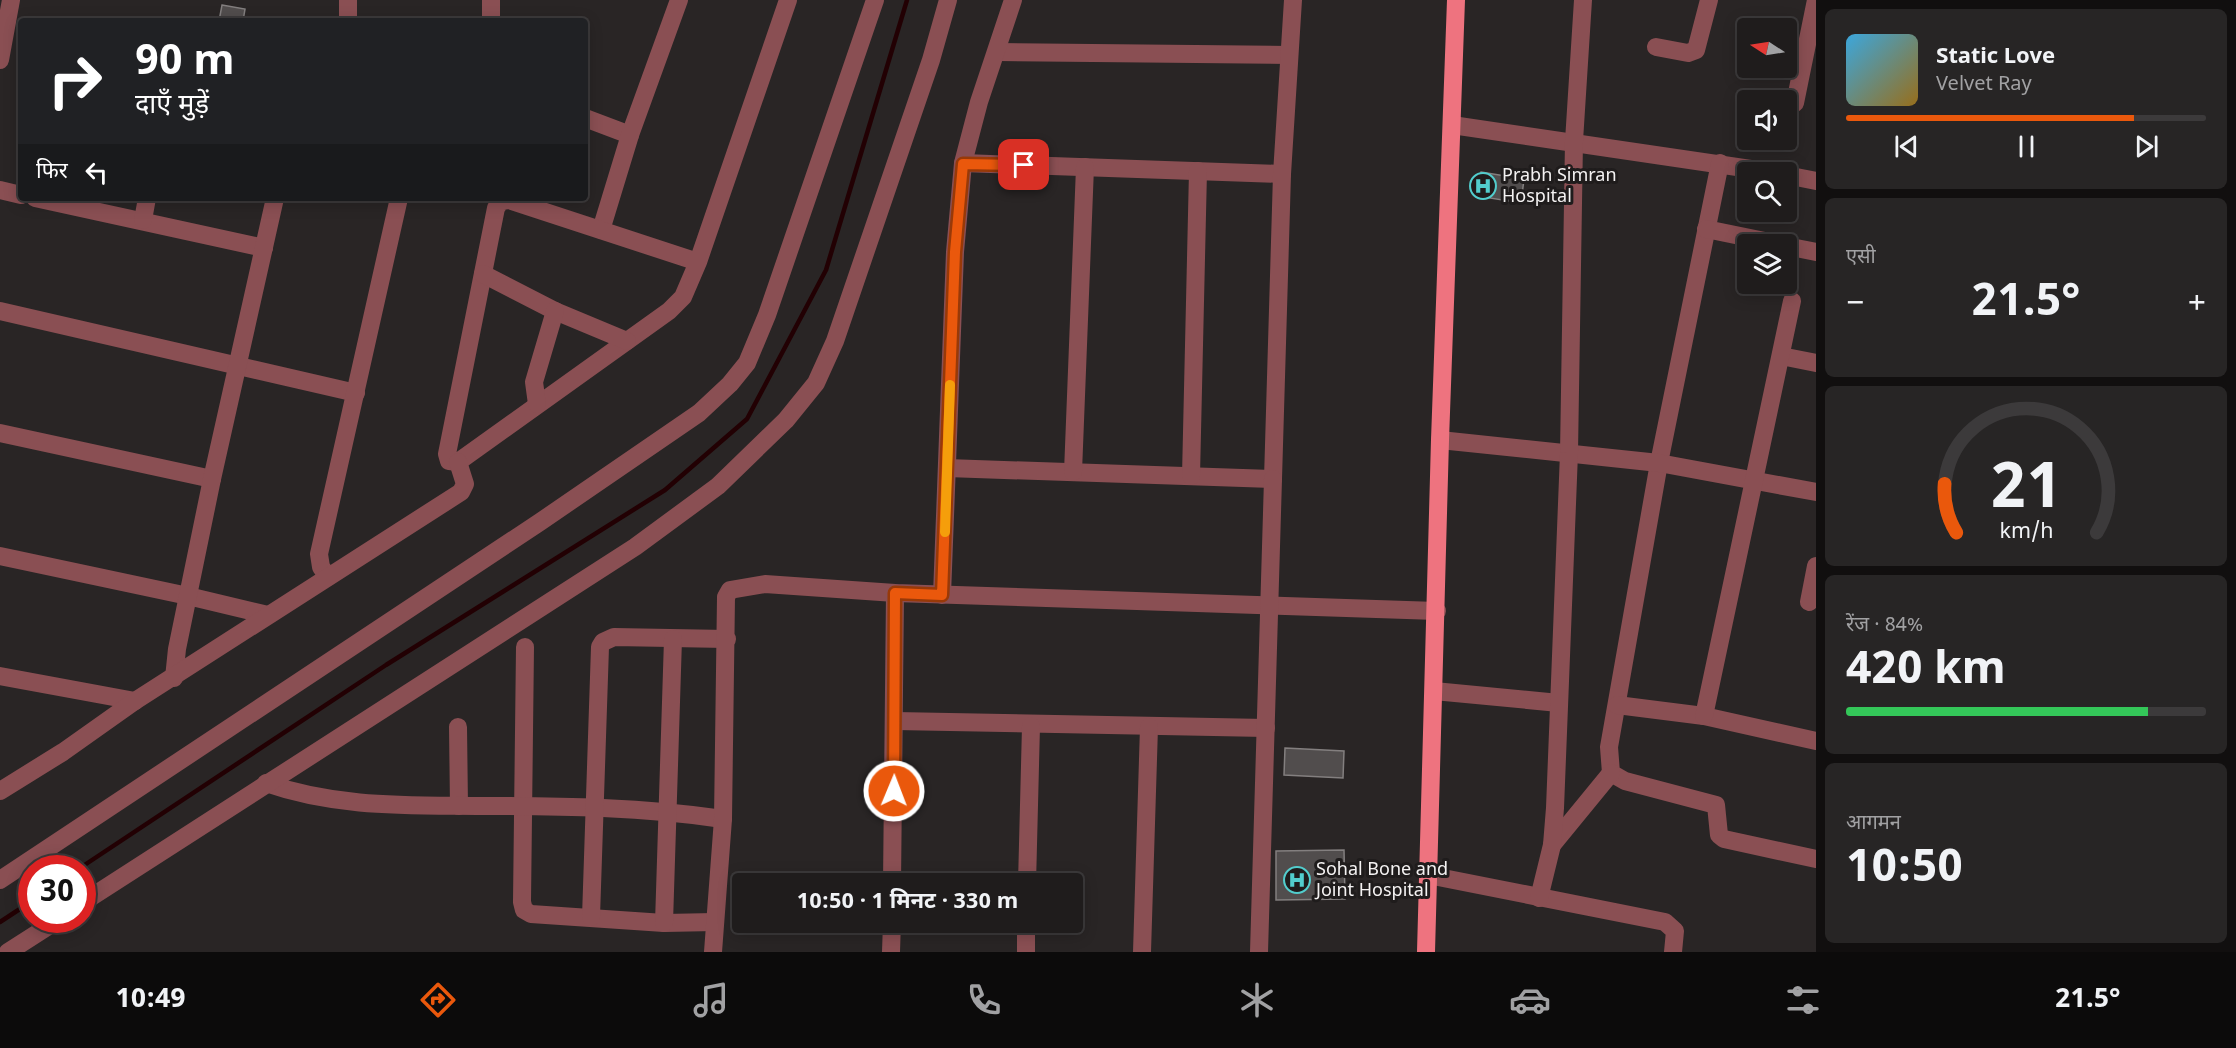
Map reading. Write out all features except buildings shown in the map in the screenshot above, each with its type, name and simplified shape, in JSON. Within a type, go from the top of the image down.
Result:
[{"type":"main road","points":[[1426,952],[1440,440],[1456,0]]},
{"type":"street","points":[[0,60],[11,0]]},
{"type":"street","points":[[348,0],[348,18]]},
{"type":"street","points":[[491,0],[491,18]]},
{"type":"street","points":[[601,230],[630,135],[679,0]]},
{"type":"street","points":[[0,880],[540,522],[699,413],[730,384],[747,363],[767,315],[875,0]]},
{"type":"street","points":[[96,894],[635,547],[718,486],[801,405],[816,382],[835,341],[931,60],[948,0]]},
{"type":"street","points":[[942,595],[955,252],[963,164],[979,102],[998,52],[1013,0]]},
{"type":"street","points":[[1259,952],[1282,174],[1293,0]]},
{"type":"street","points":[[1539,898],[1552,844],[1559,703],[1569,453],[1574,141],[1583,0]]},
{"type":"street","points":[[1656,46],[1688,53],[1696,50],[1709,0]]},
{"type":"street","points":[[1797,93],[1816,0]]},
{"type":"street","points":[[501,201],[496,208],[447,454],[449,461],[458,462],[669,311],[683,297],[698,262],[783,1]]},
{"type":"street","points":[[998,52],[1289,56]]},
{"type":"street","points":[[588,119],[630,135]]},
{"type":"street","points":[[1452,125],[1737,166]]},
{"type":"street","points":[[1720,163],[1659,463],[1608,757],[1611,773],[1625,781],[1716,805],[1719,835],[1724,839],[1816,859]]},
{"type":"street","points":[[963,164],[1282,174]]},
{"type":"street","points":[[1073,472],[1085,167]]},
{"type":"street","points":[[1191,476],[1198,171]]},
{"type":"street","points":[[1797,177],[1816,181]]},
{"type":"street","points":[[0,190],[18,194]]},
{"type":"street","points":[[51,201],[264,248]]},
{"type":"street","points":[[142,220],[146,201]]},
{"type":"street","points":[[174,678],[212,479],[274,201]]},
{"type":"street","points":[[328,577],[321,567],[319,554],[398,201]]},
{"type":"street","points":[[512,201],[698,262]]},
{"type":"street","points":[[1706,229],[1737,235]]},
{"type":"street","points":[[1797,248],[1816,252]]},
{"type":"street","points":[[483,274],[555,311],[627,341]]},
{"type":"street","points":[[1704,716],[1792,301]]},
{"type":"street","points":[[0,311],[356,393]]},
{"type":"street","points":[[537,404],[534,382],[555,311]]},
{"type":"street","points":[[1781,356],[1816,363]]},
{"type":"street","points":[[0,433],[212,479]]},
{"type":"street","points":[[1440,440],[1659,463],[1816,492]]},
{"type":"street","points":[[1,789],[63,752],[135,701],[462,492],[465,484],[458,462]]},
{"type":"street","points":[[948,468],[1273,479]]},
{"type":"street","points":[[0,556],[268,615]]},
{"type":"street","points":[[1809,602],[1816,567]]},
{"type":"street","points":[[713,952],[723,819],[726,597],[727,592],[735,587],[765,584],[942,595],[1437,611]]},
{"type":"street","points":[[892,873],[895,593]]},
{"type":"street","points":[[591,917],[600,647],[603,642],[614,637],[727,639]]},
{"type":"street","points":[[664,923],[673,639]]},
{"type":"street","points":[[525,647],[522,902],[524,910],[531,914],[664,923],[715,922]]},
{"type":"street","points":[[0,676],[135,701]]},
{"type":"street","points":[[1434,691],[1559,703]]},
{"type":"street","points":[[1617,705],[1704,716],[1816,741]]},
{"type":"street","points":[[895,721],[1031,726],[1266,729]]},
{"type":"street","points":[[1027,873],[1031,726]]},
{"type":"street","points":[[458,728],[459,806]]},
{"type":"street","points":[[1142,952],[1149,728]]},
{"type":"street","points":[[1552,844],[1611,773]]},
{"type":"street","points":[[266,783],[312,797],[389,807],[594,807],[668,810],[723,819]]},
{"type":"street","points":[[1428,875],[1665,922],[1675,931],[1673,952]]},
{"type":"street","points":[[8,952],[38,933]]},
{"type":"street","points":[[891,952],[892,933]]},
{"type":"street","points":[[1026,933],[1026,952]]},
{"type":"waterway","points":[[96,857],[386,665],[665,490],[747,419],[826,270],[907,0]]},
{"type":"waterway","points":[[0,922],[18,910]]},
{"type":"slow traffic","points":[[945,532],[950,385]]},
{"type":"place","name":"Prabh Simran Hospital","points":[[1483,186]]},
{"type":"place","name":"Sohal Bone and Joint Hospital","points":[[1297,880]]},
{"type":"route","points":[[894,791],[895,593],[942,595],[955,252],[963,164],[1024,165]]}]
